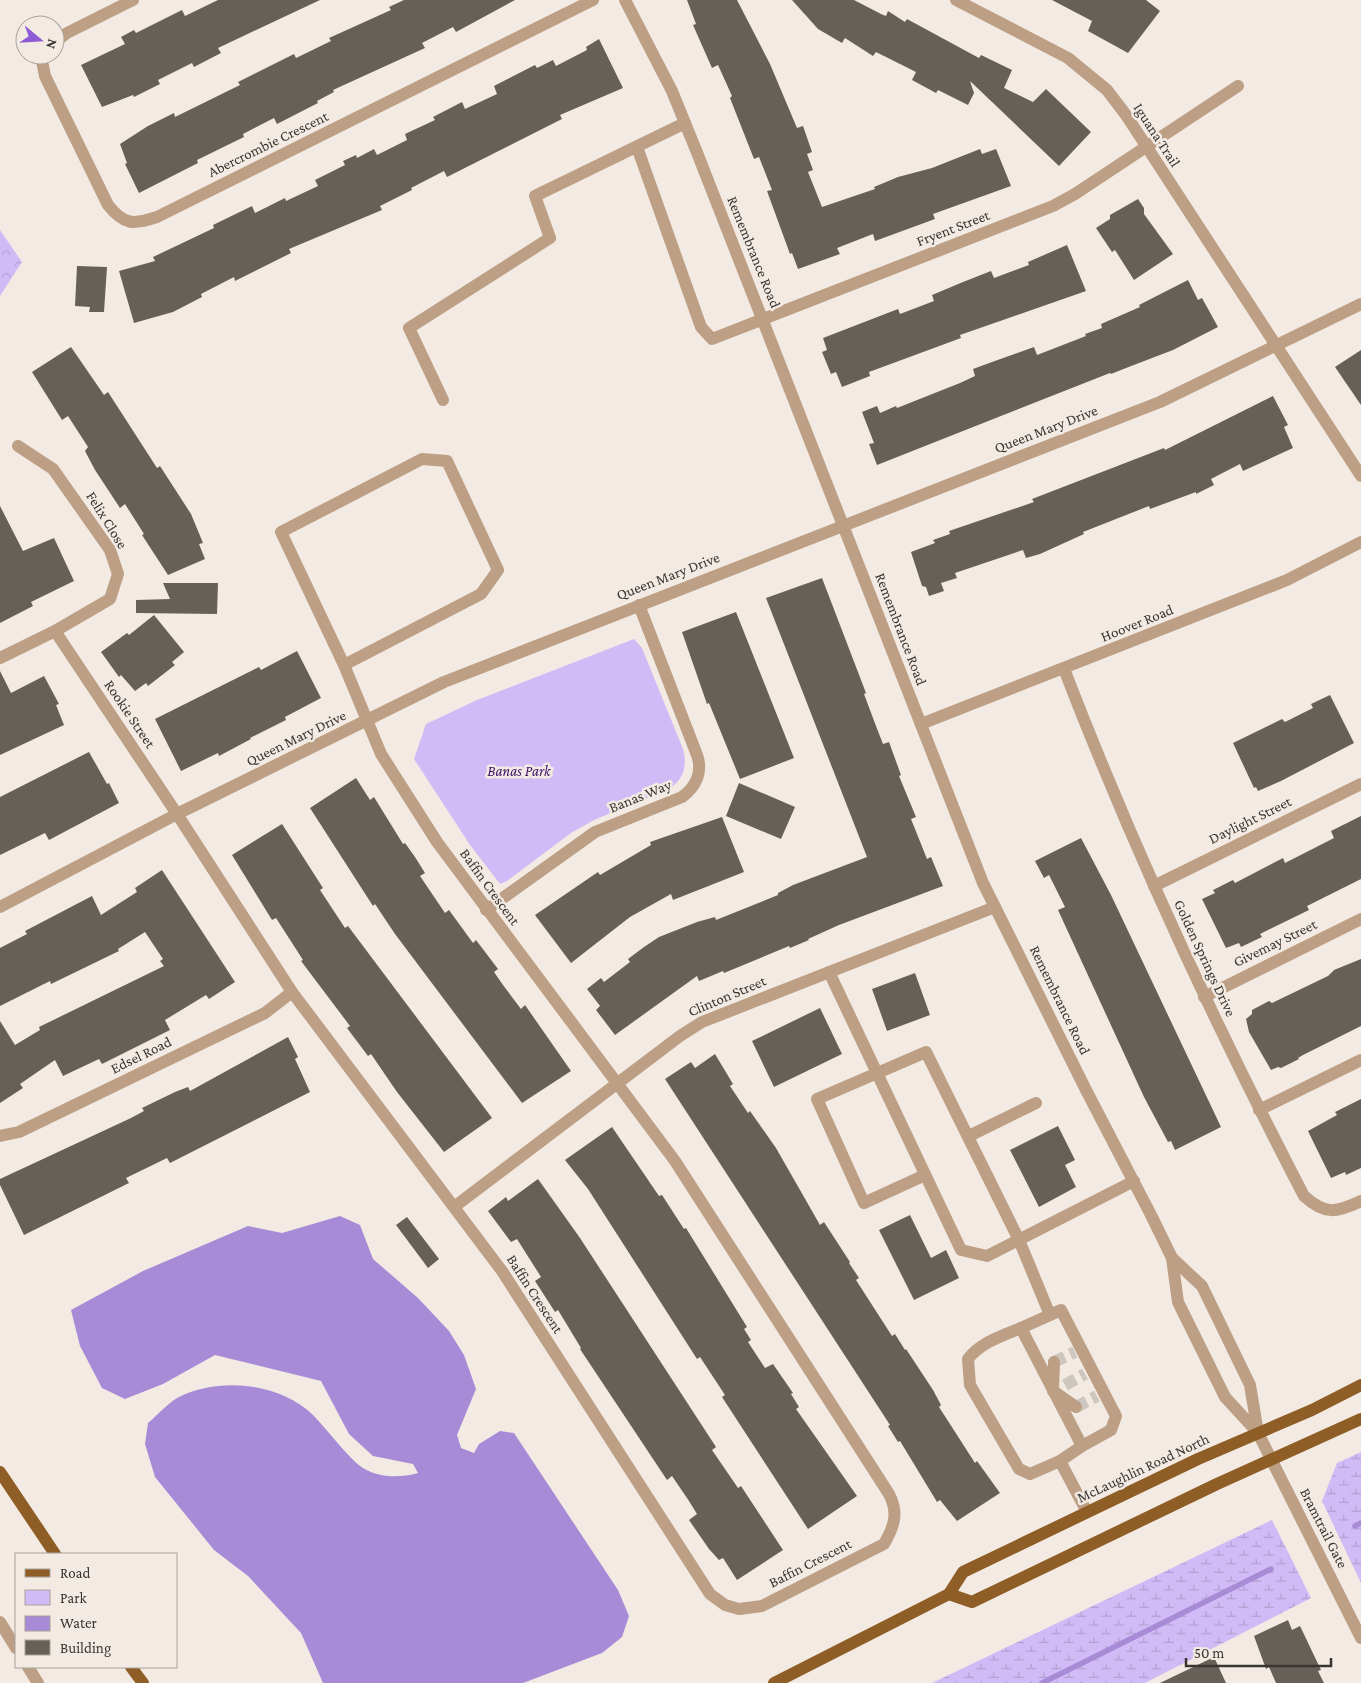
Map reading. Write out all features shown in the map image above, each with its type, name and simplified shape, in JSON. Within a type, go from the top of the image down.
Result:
[{"type":"main road","name":"McLaughlin Road North","points":[[949,1594],[962,1572],[1198,1458],[1312,1410],[1361,1385]]},
{"type":"main road","points":[[774,1683],[949,1594],[972,1602],[1217,1484],[1361,1419]]},
{"type":"main road","points":[[0,1472],[54,1553]]},
{"type":"main road","points":[[132,1668],[142,1683]]},
{"type":"street","points":[[65,34],[133,0]]},
{"type":"street","name":"Abercrombie Crescent","points":[[43,65],[44,76],[108,205],[117,216],[129,222],[140,222],[157,217],[593,0]]},
{"type":"street","name":"Remembrance Road","points":[[625,0],[672,90],[764,320],[983,883],[1172,1258],[1178,1302],[1225,1397],[1258,1433]]},
{"type":"street","name":"Iguana Trail","points":[[956,0],[1078,65],[1107,90],[1126,115],[1146,148],[1278,345]]},
{"type":"street","name":"Fryent Street","points":[[637,147],[702,328],[712,339],[1032,215],[1075,194],[1238,86]]},
{"type":"street","points":[[443,400],[408,328],[550,238],[535,196],[637,147],[661,133],[685,123]]},
{"type":"street","name":"Queen Mary Drive","points":[[0,907],[177,814],[444,682],[1160,402],[1361,304]]},
{"type":"street","points":[[1278,345],[1361,476]]},
{"type":"street","name":"Felix Close","points":[[0,658],[55,632],[110,599],[118,574],[110,550],[53,469],[18,446]]},
{"type":"street","name":"Baffin Crescent","points":[[177,814],[292,992],[502,1271],[710,1594],[719,1601],[739,1609],[762,1606],[884,1544],[892,1531],[896,1516],[890,1494],[675,1161],[486,910],[437,842],[380,754],[344,665],[281,532],[422,459],[447,461],[498,570],[481,594],[344,665]]},
{"type":"street","name":"Hoover Road","points":[[921,724],[1287,580],[1361,542]]},
{"type":"street","name":"Banas Way","points":[[486,910],[595,832],[682,797],[688,793],[698,778],[700,762],[639,605]]},
{"type":"street","name":"Rookie Street","points":[[55,632],[177,814]]},
{"type":"street","name":"Golden Springs Drive","points":[[1064,669],[1103,772],[1204,997],[1259,1110],[1304,1196],[1314,1205],[1327,1210],[1342,1210],[1361,1201]]},
{"type":"street","name":"Daylight Street","points":[[1154,886],[1361,784]]},
{"type":"street","name":"Clinton Street","points":[[454,1207],[680,1036],[702,1022],[995,908]]},
{"type":"street","name":"Givemay Street","points":[[1204,997],[1361,919]]},
{"type":"street","points":[[829,972],[961,1250],[987,1256],[1134,1181]]},
{"type":"street","name":"Edsel Road","points":[[0,1136],[19,1132],[265,1013],[292,992]]},
{"type":"street","points":[[925,1176],[864,1203],[817,1099],[926,1052],[1019,1240],[1050,1314]]},
{"type":"street","points":[[1259,1110],[1361,1060]]},
{"type":"street","points":[[969,1136],[1036,1102]]},
{"type":"street","name":"Remembrance Road","points":[[1172,1258],[1202,1286],[1250,1385],[1258,1433]]},
{"type":"street","points":[[1075,1352],[1089,1372],[1116,1416],[1111,1430],[1060,1461],[1030,1474],[1019,1469],[970,1385],[968,1358],[981,1345],[1061,1310],[1089,1372],[1097,1396]]},
{"type":"street","points":[[1021,1328],[1082,1446]]},
{"type":"street","points":[[1053,1392],[1054,1362]]},
{"type":"street","points":[[1053,1392],[1065,1385]]},
{"type":"street","points":[[1053,1392],[1076,1407]]},
{"type":"street","name":"Bramtrail Gate","points":[[1258,1433],[1361,1638]]},
{"type":"street","points":[[1060,1461],[1087,1512]]},
{"type":"street","points":[[0,1622],[15,1646]]},
{"type":"street","points":[[29,1668],[38,1683]]},
{"type":"green space","points":[[0,230],[22,262],[0,296]]},
{"type":"green space","name":"Banas Park","points":[[634,639],[642,648],[683,749],[685,762],[683,773],[677,782],[667,790],[594,820],[571,833],[507,881],[500,884],[470,845],[414,759],[426,724],[477,700]]},
{"type":"green space","points":[[1361,1452],[1361,1583],[1322,1501],[1337,1463]]},
{"type":"green space","points":[[1272,1520],[1311,1598],[1145,1683],[932,1683]]},
{"type":"water","points":[[340,1216],[360,1225],[373,1259],[418,1298],[449,1331],[464,1355],[476,1389],[457,1435],[461,1448],[474,1453],[479,1444],[500,1431],[514,1433],[618,1590],[629,1616],[622,1637],[602,1653],[523,1683],[323,1683],[301,1633],[248,1576],[214,1550],[155,1477],[145,1444],[148,1423],[181,1396],[214,1386],[232,1385],[250,1386],[267,1390],[299,1404],[313,1415],[357,1464],[369,1471],[390,1476],[418,1473],[413,1464],[373,1456],[349,1434],[321,1381],[215,1355],[163,1384],[125,1399],[102,1388],[80,1346],[71,1310],[143,1271],[248,1226],[282,1233]]},
{"type":"building","points":[[218,0],[320,0],[218,48],[221,53],[194,67],[192,63],[158,80],[160,84],[134,97],[133,95],[102,107],[81,65],[125,44],[121,37],[134,30],[136,33],[182,10],[185,16]]},
{"type":"building","points":[[404,0],[515,0],[456,32],[453,27],[422,43],[425,48],[333,90],[334,92],[317,101],[318,103],[277,124],[274,118],[243,134],[244,137],[197,160],[198,163],[139,193],[125,164],[127,163],[120,144],[148,126],[174,113],[175,117],[240,85],[238,82],[294,54],[296,58],[331,41],[329,38],[391,10],[389,7]]},
{"type":"building","points":[[687,0],[737,0],[770,64],[797,128],[803,126],[812,152],[807,154],[813,170],[808,172],[822,207],[875,189],[874,187],[898,177],[932,168],[980,149],[982,154],[996,149],[1011,186],[933,214],[935,219],[875,241],[873,234],[837,248],[840,254],[798,269],[792,253],[790,254],[767,191],[772,190],[759,157],[754,159],[730,98],[732,96],[718,65],[712,68],[693,25],[696,24]]},
{"type":"building","points":[[792,0],[854,0],[886,16],[888,11],[905,22],[907,19],[979,58],[981,55],[1012,70],[1004,88],[1033,102],[1046,89],[1091,132],[1059,166],[970,81],[974,93],[968,105],[938,90],[936,93],[912,80],[916,72],[876,52],[873,56],[845,38],[842,43],[818,29]]},
{"type":"building","points":[[1052,0],[1146,0],[1160,11],[1128,53],[1088,31],[1092,21]]},
{"type":"building","points":[[599,39],[623,88],[560,115],[562,119],[447,177],[444,171],[380,206],[382,210],[289,249],[291,253],[235,281],[234,277],[201,294],[202,297],[173,312],[134,323],[119,271],[155,261],[153,257],[214,228],[213,225],[252,206],[255,213],[285,198],[286,201],[318,186],[315,180],[345,165],[343,161],[356,155],[357,158],[374,149],[377,155],[407,140],[405,134],[435,120],[433,117],[462,102],[465,109],[497,94],[494,86],[535,65],[537,68],[553,60],[556,66],[587,50],[586,47]]},
{"type":"building","points":[[1138,199],[1144,208],[1144,214],[1173,254],[1134,280],[1115,250],[1112,252],[1096,228],[1110,219],[1110,215]]},
{"type":"building","points":[[1067,245],[1086,291],[960,335],[961,338],[869,372],[870,376],[842,387],[836,372],[831,374],[822,352],[827,350],[823,338],[898,309],[900,314],[934,301],[932,295],[991,271],[994,278],[1029,265],[1028,262]]},
{"type":"building","points":[[77,266],[107,267],[104,312],[89,312],[90,307],[75,306]]},
{"type":"building","points":[[1188,280],[1198,300],[1202,298],[1218,327],[1173,350],[877,465],[869,444],[874,443],[862,412],[877,406],[880,413],[896,406],[897,408],[975,376],[973,369],[1034,347],[1037,355],[1086,336],[1085,334],[1102,328],[1101,324],[1140,307],[1139,305]]},
{"type":"building","points":[[71,347],[104,395],[108,392],[157,468],[160,466],[191,514],[203,543],[199,544],[205,559],[168,575],[142,535],[144,534],[125,504],[120,508],[95,470],[85,451],[88,447],[68,416],[62,420],[32,372]]},
{"type":"building","points":[[1361,350],[1361,405],[1335,367]]},
{"type":"building","points":[[1273,396],[1288,425],[1284,427],[1293,448],[1243,471],[1240,464],[1211,479],[1214,485],[1196,494],[1196,492],[1150,509],[1149,506],[1083,532],[1084,534],[1040,554],[1026,558],[1023,550],[955,573],[957,578],[941,583],[944,591],[929,596],[926,587],[922,586],[911,552],[935,543],[933,540],[950,534],[949,531],[1034,502],[1032,499],[1164,448],[1165,450]]},
{"type":"building","points":[[0,506],[23,551],[54,538],[74,581],[31,602],[33,606],[0,623]]},
{"type":"building","points":[[822,578],[866,693],[864,694],[883,744],[889,742],[901,775],[899,776],[916,817],[911,819],[927,859],[931,857],[943,886],[839,925],[790,948],[789,946],[724,973],[723,971],[699,981],[697,976],[615,1035],[596,1010],[600,1006],[587,989],[601,978],[604,982],[630,962],[628,959],[644,947],[659,937],[697,922],[715,917],[716,920],[778,895],[778,893],[793,885],[867,857],[766,598]]},
{"type":"building","points":[[163,583],[218,583],[217,614],[136,613],[136,600],[170,599]]},
{"type":"building","points":[[736,612],[794,758],[740,779],[709,703],[707,704],[682,632]]},
{"type":"building","points":[[154,615],[184,652],[172,662],[175,665],[148,686],[146,683],[135,691],[121,675],[119,677],[101,652],[127,633],[129,635]]},
{"type":"building","points":[[297,651],[321,698],[285,717],[286,720],[219,756],[218,753],[181,771],[155,719],[259,667],[261,670]]},
{"type":"building","points":[[0,671],[11,693],[44,676],[59,704],[56,705],[64,725],[0,755]]},
{"type":"building","points":[[1330,695],[1354,743],[1281,781],[1258,791],[1256,787],[1254,788],[1233,743],[1282,719],[1285,722],[1313,708],[1311,704]]},
{"type":"building","points":[[89,752],[107,784],[109,783],[119,803],[49,840],[45,833],[0,855],[0,797]]},
{"type":"building","points":[[356,778],[370,800],[374,797],[403,844],[405,843],[415,857],[425,873],[420,876],[445,913],[449,910],[473,943],[476,940],[498,969],[494,972],[503,985],[521,1009],[525,1005],[571,1071],[522,1103],[395,934],[375,904],[373,906],[310,808]]},
{"type":"building","points":[[739,783],[795,807],[781,839],[726,816]]},
{"type":"building","points":[[1361,816],[1361,879],[1307,906],[1309,910],[1260,934],[1262,937],[1241,947],[1239,943],[1226,948],[1202,899],[1215,893],[1213,890],[1233,880],[1235,883],[1283,858],[1285,863],[1334,838],[1331,831]]},
{"type":"building","points":[[722,817],[744,872],[673,900],[671,894],[630,917],[571,963],[535,915],[598,872],[600,875],[651,845],[650,842]]},
{"type":"building","points":[[282,824],[323,888],[320,890],[345,928],[348,926],[492,1118],[444,1152],[397,1092],[371,1054],[368,1056],[347,1028],[350,1026],[301,961],[303,960],[276,918],[272,920],[232,855]]},
{"type":"building","points":[[1081,838],[1111,895],[1221,1127],[1175,1150],[1171,1141],[1168,1142],[1144,1097],[1058,910],[1065,907],[1049,875],[1044,878],[1035,861]]},
{"type":"building","points":[[162,870],[235,982],[209,999],[206,995],[165,1020],[170,1030],[102,1064],[99,1059],[63,1076],[55,1060],[20,1084],[23,1088],[0,1103],[0,1021],[15,1045],[40,1030],[39,1027],[164,966],[160,961],[163,959],[145,932],[118,949],[119,951],[51,984],[50,981],[0,1006],[0,948],[27,934],[25,931],[92,896],[101,915],[137,892],[135,888]]},
{"type":"building","points":[[1361,959],[1361,1026],[1281,1068],[1278,1067],[1271,1070],[1249,1032],[1246,1019],[1252,1014],[1252,1010],[1269,1001],[1272,1003],[1328,976],[1334,970]]},
{"type":"building","points":[[915,973],[930,1015],[887,1031],[872,989]]},
{"type":"building","points":[[820,1008],[842,1054],[774,1087],[752,1041]]},
{"type":"building","points":[[288,1037],[298,1057],[295,1059],[310,1092],[170,1163],[167,1158],[126,1178],[129,1183],[24,1235],[0,1185],[0,1179],[131,1118],[144,1111],[142,1108],[175,1092],[188,1087],[190,1091]]},
{"type":"building","points":[[715,1054],[733,1084],[730,1086],[748,1113],[750,1111],[776,1148],[820,1225],[824,1222],[850,1262],[859,1278],[856,1280],[892,1336],[895,1334],[906,1349],[933,1390],[941,1405],[939,1407],[975,1463],[977,1461],[1000,1493],[957,1521],[940,1500],[937,1502],[900,1441],[898,1442],[888,1426],[890,1425],[665,1079],[691,1062],[695,1068]]},
{"type":"building","points":[[1361,1099],[1361,1168],[1346,1175],[1345,1172],[1331,1178],[1308,1131],[1337,1115],[1335,1112]]},
{"type":"building","points":[[1058,1126],[1075,1160],[1065,1165],[1076,1187],[1039,1207],[1010,1150]]},
{"type":"building","points":[[612,1127],[659,1196],[662,1195],[684,1229],[686,1228],[747,1327],[744,1329],[751,1340],[748,1342],[765,1368],[773,1364],[793,1393],[791,1394],[799,1407],[796,1409],[857,1496],[808,1529],[722,1397],[725,1395],[700,1357],[697,1359],[588,1189],[565,1160]]},
{"type":"building","points":[[538,1179],[580,1238],[716,1447],[712,1450],[738,1488],[741,1486],[783,1550],[737,1580],[723,1558],[719,1560],[709,1549],[689,1520],[697,1514],[672,1476],[667,1480],[580,1349],[558,1310],[555,1312],[535,1281],[541,1277],[517,1239],[511,1242],[488,1211],[506,1197],[508,1201]]},
{"type":"building","points":[[910,1215],[931,1258],[946,1250],[959,1278],[914,1300],[879,1230]]},
{"type":"building","points":[[407,1217],[439,1259],[428,1268],[396,1225]]},
{"type":"building","points":[[1288,1620],[1292,1630],[1300,1626],[1321,1670],[1318,1671],[1324,1683],[1276,1683],[1269,1667],[1266,1669],[1254,1636]]},
{"type":"building","points":[[1214,1657],[1226,1683],[1160,1683]]},
{"type":"waterway","points":[[1355,1526],[1361,1523]]},
{"type":"waterway","points":[[1042,1683],[1271,1569]]},
{"type":"tunnel","points":[[1054,1362],[1075,1352]]},
{"type":"tunnel","points":[[1065,1385],[1085,1374]]},
{"type":"tunnel","points":[[1076,1407],[1097,1396]]}]
